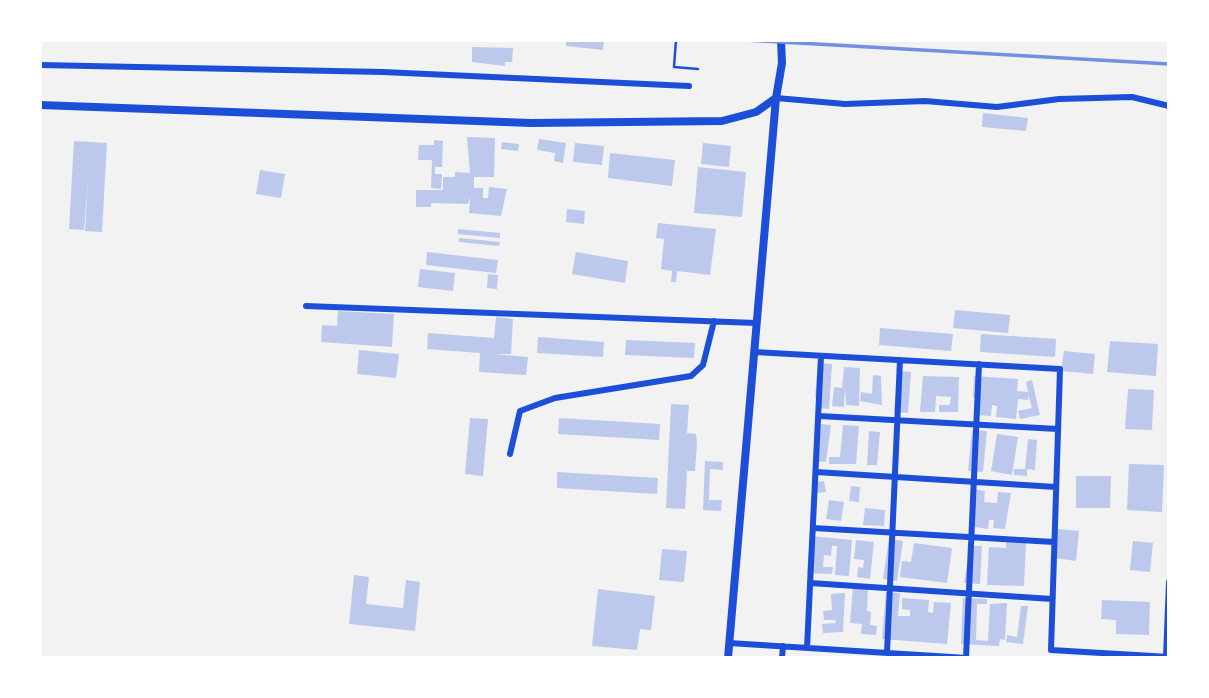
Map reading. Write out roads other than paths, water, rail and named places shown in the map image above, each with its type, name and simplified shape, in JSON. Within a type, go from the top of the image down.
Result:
[{"type":"main road","points":[[728,658],[776,98],[782,63],[781,40]]},
{"type":"main road","points":[[40,105],[419,120],[636,123],[722,121],[756,111],[776,98]]},
{"type":"street","points":[[40,65],[383,72],[688,86]]},
{"type":"street","points":[[776,98],[845,104],[936,102],[997,107],[1059,99],[1132,97],[1169,106]]},
{"type":"street","points":[[306,306],[756,323]]},
{"type":"street","points":[[510,454],[520,411],[555,398],[691,376],[702,365],[714,321]]},
{"type":"street","points":[[754,352],[1060,369],[1051,654],[1167,657],[1169,582]]},
{"type":"street","points":[[807,648],[821,355]]},
{"type":"street","points":[[887,653],[900,360]]},
{"type":"street","points":[[729,643],[966,658],[979,364]]},
{"type":"street","points":[[818,415],[1058,429]]},
{"type":"street","points":[[816,472],[1056,487]]},
{"type":"street","points":[[813,528],[1054,541]]},
{"type":"street","points":[[810,583],[1052,599]]},
{"type":"street","points":[[782,658],[783,646]]},
{"type":"railway","points":[[745,40],[1169,64]]}]
